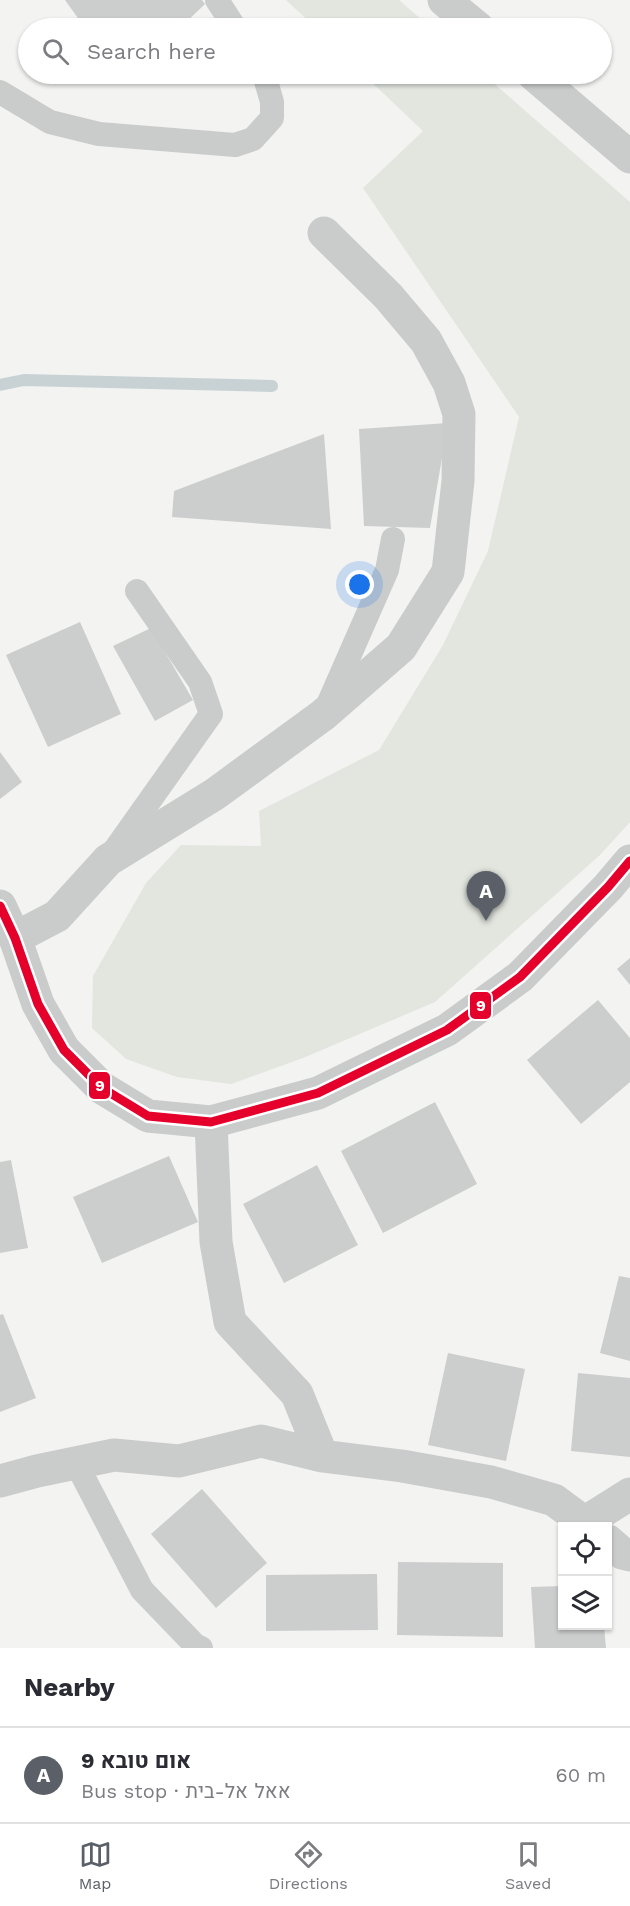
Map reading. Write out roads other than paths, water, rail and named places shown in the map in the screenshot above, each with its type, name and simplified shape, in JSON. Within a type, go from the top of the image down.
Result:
[{"type":"street","points":[[444,0],[466,18]]},
{"type":"street","points":[[545,84],[630,157]]},
{"type":"street","points":[[15,938],[57,916],[108,860],[215,794],[323,715],[401,647],[448,572],[458,481],[459,414],[449,383],[426,341],[388,296],[324,233]]},
{"type":"street","points":[[0,906],[15,938],[39,1004],[64,1050],[102,1088],[148,1116],[211,1122],[318,1093],[447,1030],[520,977],[608,887],[630,861]]},
{"type":"street","points":[[211,1122],[216,1242],[230,1322],[297,1394],[322,1456]]},
{"type":"street","points":[[0,1481],[114,1455],[179,1461],[261,1441],[322,1456],[402,1466],[491,1482],[554,1500],[583,1522]]},
{"type":"street","points":[[601,1522],[630,1494]]},
{"type":"street","points":[[612,1545],[622,1553],[630,1555]]},
{"type":"lane","points":[[217,0],[229,18]]},
{"type":"lane","points":[[0,92],[50,122],[99,134],[235,145],[254,139],[272,118],[272,102],[267,84]]},
{"type":"lane","points":[[323,715],[387,570],[393,539]]},
{"type":"lane","points":[[108,860],[211,714],[200,682],[137,591]]},
{"type":"lane","points":[[76,1463],[142,1590],[195,1645],[201,1648]]},
{"type":"waterway","points":[[0,385],[24,380],[272,386]]},
{"type":"place","name":"אום טובא 9","points":[[486,921]]}]
